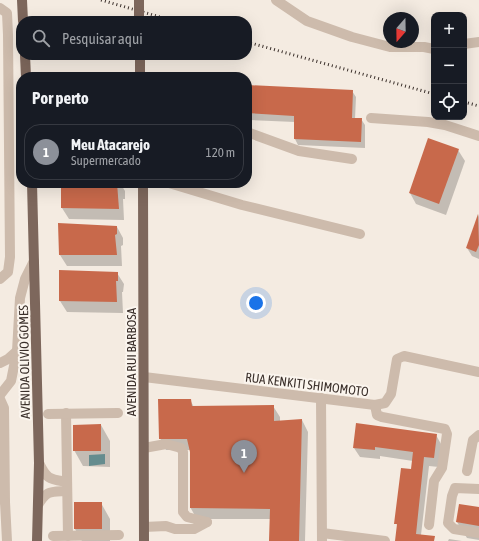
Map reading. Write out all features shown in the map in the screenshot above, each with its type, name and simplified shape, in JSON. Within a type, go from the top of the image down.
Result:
[{"type":"main road","points":[[22,0],[23,16]]},
{"type":"main road","points":[[139,0],[139,16]]},
{"type":"main road","points":[[25,60],[26,72]]},
{"type":"main road","points":[[140,60],[140,72]]},
{"type":"main road","name":"AVENIDA OLIVIO GOMES","points":[[32,188],[39,463],[37,541]]},
{"type":"main road","name":"AVENIDA RUI BARBOSA","points":[[143,188],[144,541]]},
{"type":"street","points":[[276,0],[306,21],[352,38],[390,48],[424,47],[431,48]]},
{"type":"street","points":[[0,279],[8,272],[10,265],[9,138],[2,12]]},
{"type":"street","points":[[467,44],[479,42]]},
{"type":"street","points":[[371,118],[428,122],[445,125],[479,136]]},
{"type":"street","points":[[252,134],[299,151],[352,159]]},
{"type":"street","points":[[0,146],[9,138]]},
{"type":"street","points":[[186,188],[242,205],[360,234]]},
{"type":"street","points":[[0,395],[11,381],[17,351],[20,298],[24,279],[34,261]]},
{"type":"street","points":[[0,363],[8,359],[17,351]]},
{"type":"street","name":"RUA KENKITI SHIMOMOTO","points":[[144,377],[375,405],[385,402],[391,394],[397,359],[404,356],[479,372]]},
{"type":"street","points":[[321,398],[322,537],[385,541]]},
{"type":"street","points":[[2,404],[3,500],[7,541]]},
{"type":"street","points":[[375,405],[377,415],[382,418],[445,429],[446,434],[442,468],[434,481],[429,525]]},
{"type":"street","points":[[66,413],[68,536]]},
{"type":"street","points":[[48,414],[118,413]]},
{"type":"street","points":[[467,471],[473,440],[479,435]]},
{"type":"street","points":[[144,448],[166,444],[181,448],[183,452],[183,512],[187,517],[207,522],[194,529],[176,529],[166,526],[144,527]]},
{"type":"street","points":[[39,463],[44,474],[50,479],[67,486]]},
{"type":"street","points":[[38,505],[44,495],[67,486]]},
{"type":"street","points":[[479,489],[455,488],[453,491],[448,523],[454,529],[479,533]]},
{"type":"street","points":[[54,536],[119,535]]},
{"type":"water","points":[[105,454],[105,464],[89,466],[89,455]]},
{"type":"building","points":[[252,85],[353,90],[352,118],[362,118],[361,142],[294,139],[294,116],[252,113]]},
{"type":"building","points":[[428,138],[459,149],[439,204],[409,193]]},
{"type":"building","points":[[61,188],[117,188],[119,209],[61,208]]},
{"type":"building","points":[[478,214],[479,245],[476,252],[466,248]]},
{"type":"building","points":[[58,223],[117,226],[117,234],[115,235],[117,255],[59,255]]},
{"type":"building","points":[[59,270],[118,272],[118,281],[116,281],[117,302],[59,301]]},
{"type":"building","points":[[158,399],[191,399],[192,406],[274,405],[274,421],[302,419],[299,541],[269,541],[270,509],[190,508],[190,452],[187,439],[159,439]]},
{"type":"building","points":[[356,423],[437,434],[434,458],[424,457],[416,534],[435,536],[434,541],[395,541],[397,524],[394,524],[401,468],[411,469],[413,452],[375,447],[375,450],[353,448]]},
{"type":"building","points":[[101,424],[101,451],[73,451],[73,425]]},
{"type":"building","points":[[74,502],[102,502],[102,529],[74,529]]},
{"type":"building","points":[[459,504],[479,507],[479,526],[456,522]]},
{"type":"railway","points":[[101,0],[157,16]]},
{"type":"railway","points":[[252,43],[431,93]]},
{"type":"railway","points":[[467,103],[479,106]]},
{"type":"place","name":"Meu Atacarejo","points":[[244,473]]}]
